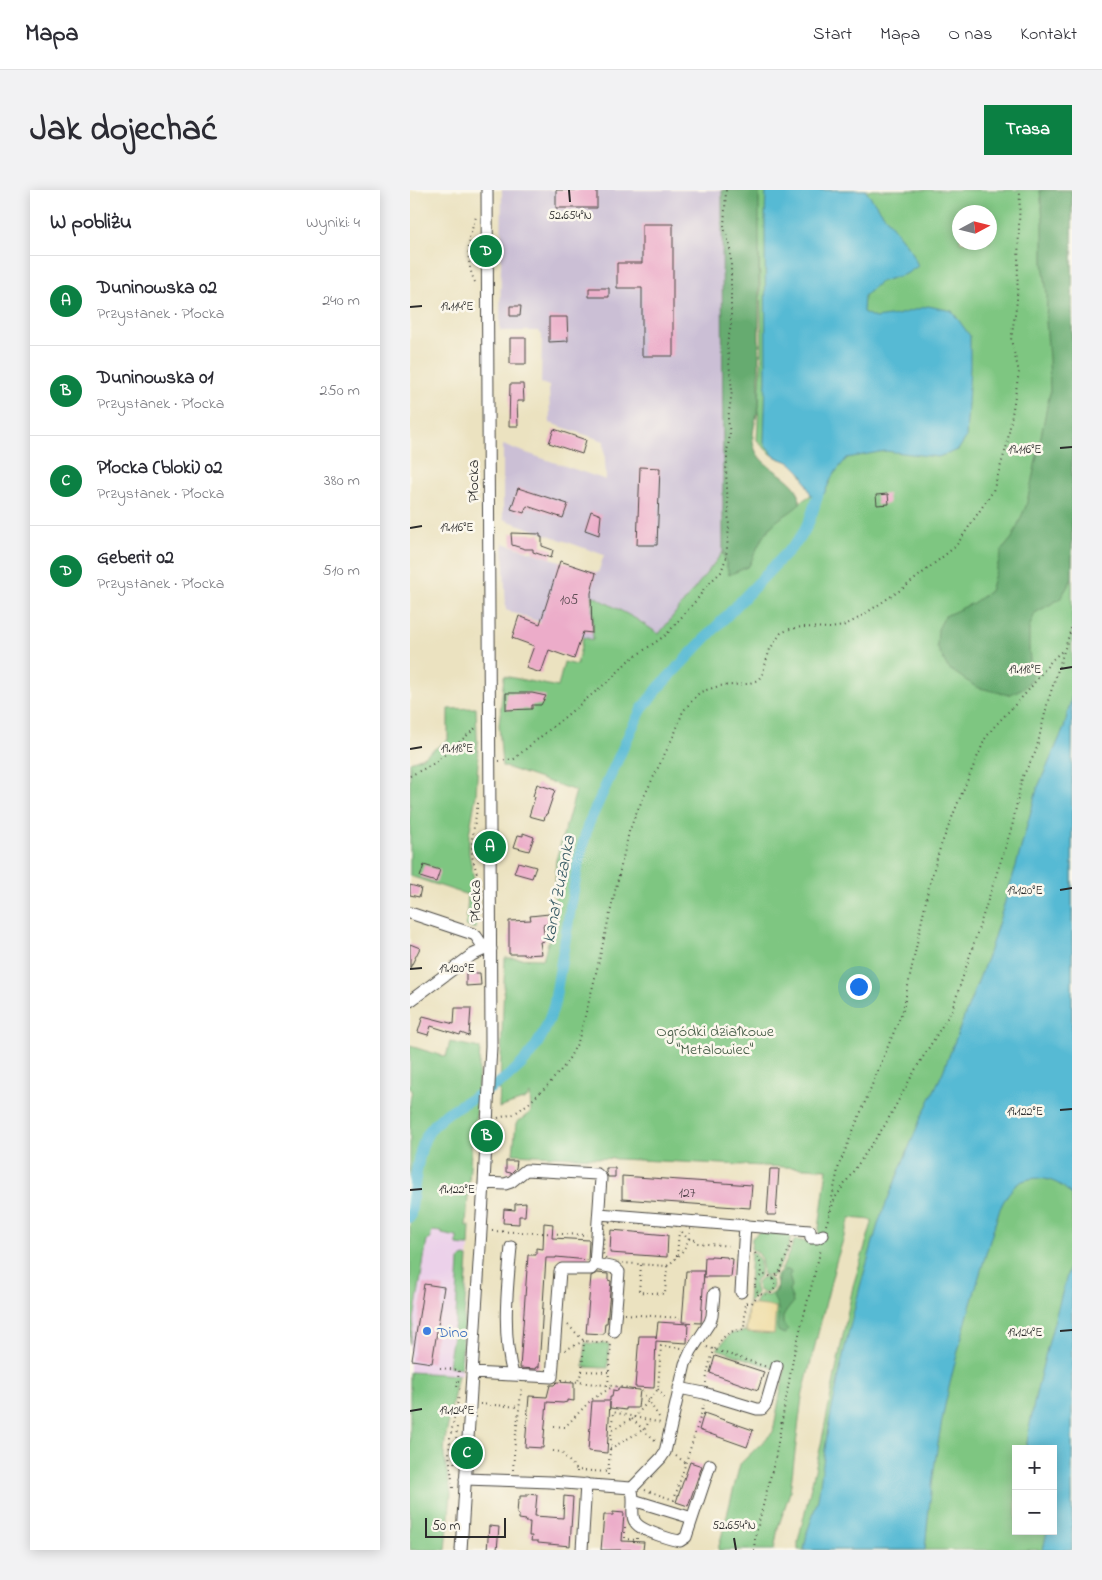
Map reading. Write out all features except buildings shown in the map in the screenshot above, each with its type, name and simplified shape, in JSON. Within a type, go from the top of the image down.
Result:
[{"type":"street","name":"Płocka","points":[[461,1550],[490,1066],[488,949],[487,190]]},
{"type":"street","points":[[410,914],[473,934],[488,949],[472,955],[410,1001]]},
{"type":"street","points":[[472,1374],[552,1377],[560,1271],[562,1269],[591,1269],[595,1264],[601,1178],[597,1174],[526,1170],[511,1182],[505,1184],[484,1183]]},
{"type":"street","points":[[599,1214],[794,1229],[810,1231],[811,1238],[823,1235]]},
{"type":"street","points":[[744,1294],[745,1225]]},
{"type":"street","points":[[511,1247],[506,1311],[508,1354],[518,1376]]},
{"type":"street","points":[[595,1264],[618,1270],[614,1331]]},
{"type":"street","points":[[465,1479],[633,1487],[661,1458],[666,1449],[685,1364],[710,1322],[714,1294]]},
{"type":"street","points":[[679,1388],[706,1393],[762,1409],[766,1404],[777,1368]]},
{"type":"street","points":[[633,1487],[633,1515],[634,1520],[639,1526],[680,1541],[684,1539],[710,1465]]},
{"type":"street","points":[[582,1550],[586,1484]]},
{"type":"street","points":[[634,1500],[692,1518]]},
{"type":"path","points":[[497,761],[510,760],[522,754],[612,678],[628,661],[666,635],[702,594],[708,583],[721,572],[725,563],[729,526],[726,470],[730,436],[728,419],[732,391],[726,339],[731,326],[731,261],[730,246],[724,228],[726,190]]},
{"type":"path","points":[[488,1120],[514,1114],[529,1103],[566,1064],[578,1042],[629,832],[637,811],[675,733],[683,711],[700,692],[708,688],[747,684],[758,680],[762,675],[770,649],[781,633],[802,627],[831,628],[843,626],[857,619],[905,587],[956,546],[993,491],[1006,445],[1019,372],[1011,340],[1016,300],[1020,190]]},
{"type":"path","points":[[754,1550],[775,1459],[794,1354],[822,1248],[823,1235],[835,1198],[885,1124],[952,1010],[1012,827],[1022,778],[1036,751],[1048,701],[1072,626]]},
{"type":"path","points":[[811,1238],[827,1221],[839,1165],[904,1010],[928,886],[937,857],[985,739],[1027,692],[1052,660],[1064,650]]},
{"type":"path","points":[[410,776],[435,763],[479,725]]},
{"type":"path","points":[[612,1221],[690,1227],[690,1239],[677,1258],[667,1266],[607,1262],[603,1253],[604,1227],[606,1223],[612,1221]]},
{"type":"path","points":[[678,1227],[697,1243],[744,1247],[758,1255],[762,1276],[756,1283],[756,1290],[767,1295],[773,1292],[775,1286],[773,1279],[768,1276],[762,1276]]},
{"type":"path","points":[[677,1258],[678,1227]]},
{"type":"path","points":[[773,1279],[782,1268],[792,1243],[794,1229]]},
{"type":"path","points":[[489,1231],[597,1236]]},
{"type":"path","points":[[640,1265],[639,1292],[665,1294],[667,1266]]},
{"type":"path","points":[[746,1303],[752,1303],[759,1293]]},
{"type":"path","points":[[633,1487],[674,1500],[706,1393],[706,1375],[714,1349],[730,1333],[744,1329],[746,1303],[744,1294]]},
{"type":"path","points":[[557,1314],[584,1341],[582,1371],[578,1381]]},
{"type":"path","points":[[616,1314],[680,1318]]},
{"type":"path","points":[[608,1386],[611,1343],[614,1331]]},
{"type":"path","points":[[554,1355],[584,1341],[611,1343]]},
{"type":"path","points":[[612,1430],[636,1417],[658,1389],[661,1346],[714,1349],[777,1368]]},
{"type":"path","points":[[440,1368],[459,1370],[457,1388],[460,1389]]},
{"type":"path","points":[[582,1371],[609,1372]]},
{"type":"path","points":[[513,1480],[515,1440],[520,1407],[518,1376]]},
{"type":"path","points":[[552,1377],[555,1380],[630,1388]]},
{"type":"path","points":[[554,1426],[565,1427],[591,1400],[613,1386]]},
{"type":"path","points":[[608,1479],[613,1412],[662,1423],[642,1391]]},
{"type":"path","points":[[478,1404],[520,1407]]},
{"type":"path","points":[[610,1449],[646,1428],[649,1420]]},
{"type":"path","points":[[553,1451],[561,1452],[577,1470]]},
{"type":"path","points":[[626,1524],[624,1539],[637,1540],[637,1537],[642,1537]]},
{"type":"shaded area","points":[[502,190],[722,190],[723,552],[659,634],[592,595],[593,641],[506,610],[503,543],[598,573],[604,555],[503,519],[503,445],[606,480],[604,441],[550,423],[549,386],[541,383],[542,335],[538,331],[500,331]]},
{"type":"shaded area","points":[[429,1224],[470,1226],[462,1375],[410,1372],[410,1344]]},
{"type":"green space","points":[[722,190],[759,190],[759,406],[753,441],[755,450],[760,457],[793,485],[798,492],[800,503],[768,530],[749,566],[729,575],[723,552]]},
{"type":"green space","name":"Ogródki działkowe \"Metalowiec\"","points":[[757,190],[1072,190],[1072,1550],[798,1550],[798,1541],[820,1449],[853,1286],[872,1223],[872,1220],[850,1218],[836,1262],[802,1397],[790,1492],[778,1528],[774,1550],[718,1550],[740,1464],[773,1432],[785,1368],[778,1366],[775,1369],[717,1349],[730,1334],[746,1331],[748,1304],[753,1305],[760,1294],[768,1296],[775,1291],[777,1284],[775,1278],[782,1269],[794,1241],[817,1243],[827,1169],[513,1154],[516,1123],[531,1112],[530,1094],[526,1099],[499,1108],[505,958],[543,959],[554,923],[556,860],[576,791],[502,766],[499,725],[504,676],[558,687],[564,662],[577,665],[583,637],[593,640],[592,595],[659,634],[723,552],[811,495],[804,478],[796,467],[774,456],[757,440],[762,350]]},
{"type":"green space","points":[[1040,190],[1071,190],[1072,199],[1072,579],[1060,599],[1035,613],[1029,628],[1032,679],[1023,688],[1009,695],[976,687],[948,668],[937,647],[938,629],[945,616],[973,603],[990,591],[1002,550],[1012,538],[1026,506],[1050,392],[1046,322],[1047,295],[1043,263],[1043,220]]},
{"type":"green space","points":[[476,708],[478,761],[476,795],[469,835],[469,853],[476,890],[476,929],[466,926],[468,895],[410,876],[410,762],[421,758],[448,740],[448,709]]},
{"type":"green space","points":[[450,1042],[480,1048],[466,1226],[470,1226],[469,1246],[457,1245],[457,1237],[432,1231],[430,1239],[427,1240],[410,1344],[410,1102],[412,1089],[410,1088],[410,1046],[446,1057]]},
{"type":"green space","points":[[759,1232],[791,1235],[784,1257],[772,1276],[763,1275],[760,1256],[751,1249],[752,1238]]},
{"type":"green space","points":[[751,1252],[755,1253],[760,1261],[760,1276],[755,1284],[757,1293],[748,1302]]},
{"type":"green space","points":[[465,1256],[468,1257],[461,1368],[448,1366],[456,1316],[459,1260]]},
{"type":"green space","points":[[785,1269],[791,1273],[789,1276],[792,1286],[789,1289],[793,1303],[783,1317],[783,1323],[788,1330],[784,1334],[778,1331],[778,1306],[773,1295],[777,1291],[778,1277]]},
{"type":"green space","points":[[762,1277],[768,1277],[773,1282],[771,1291],[762,1293],[757,1288],[757,1282]]},
{"type":"green space","points":[[585,1343],[609,1344],[608,1368],[584,1367]]},
{"type":"green space","points":[[410,1372],[458,1375],[445,1440],[444,1456],[451,1493],[446,1550],[410,1550]]},
{"type":"sand","points":[[748,1304],[776,1307],[774,1334],[746,1332]]},
{"type":"water","points":[[766,190],[865,190],[912,252],[918,266],[906,274],[880,282],[864,296],[863,312],[875,318],[897,315],[928,306],[952,311],[970,336],[966,438],[958,450],[938,457],[885,451],[847,458],[833,475],[824,494],[811,495],[802,474],[791,463],[774,456],[764,443],[766,380]]},
{"type":"water","points":[[1072,695],[1072,1196],[1061,1185],[1046,1179],[1030,1179],[1023,1181],[1013,1188],[999,1211],[962,1335],[944,1410],[928,1515],[925,1550],[804,1550],[807,1533],[818,1499],[828,1428],[844,1351],[879,1221],[920,1120],[942,1074],[989,953],[1037,789],[1064,728]]},
{"type":"water","points":[[1072,1257],[1072,1550],[1043,1550],[1046,1535],[1057,1535],[1057,1445],[1027,1445],[1040,1376]]},
{"type":"waterway","name":"kanał Zuzanka","points":[[410,1217],[416,1174],[427,1135],[445,1115],[497,1084],[520,1066],[537,1045],[549,1020],[554,1005],[578,864],[588,825],[642,709],[660,686],[796,543],[807,526],[818,494]]},
{"type":"place","name":"Geberit 02","points":[[486,251]]},
{"type":"place","name":"Duninowska 02","points":[[490,847]]},
{"type":"place","name":"Duninowska 01","points":[[487,1136]]},
{"type":"place","name":"Dino","points":[[427,1331]]},
{"type":"place","name":"Płocka (bloki) 02","points":[[467,1453]]}]
